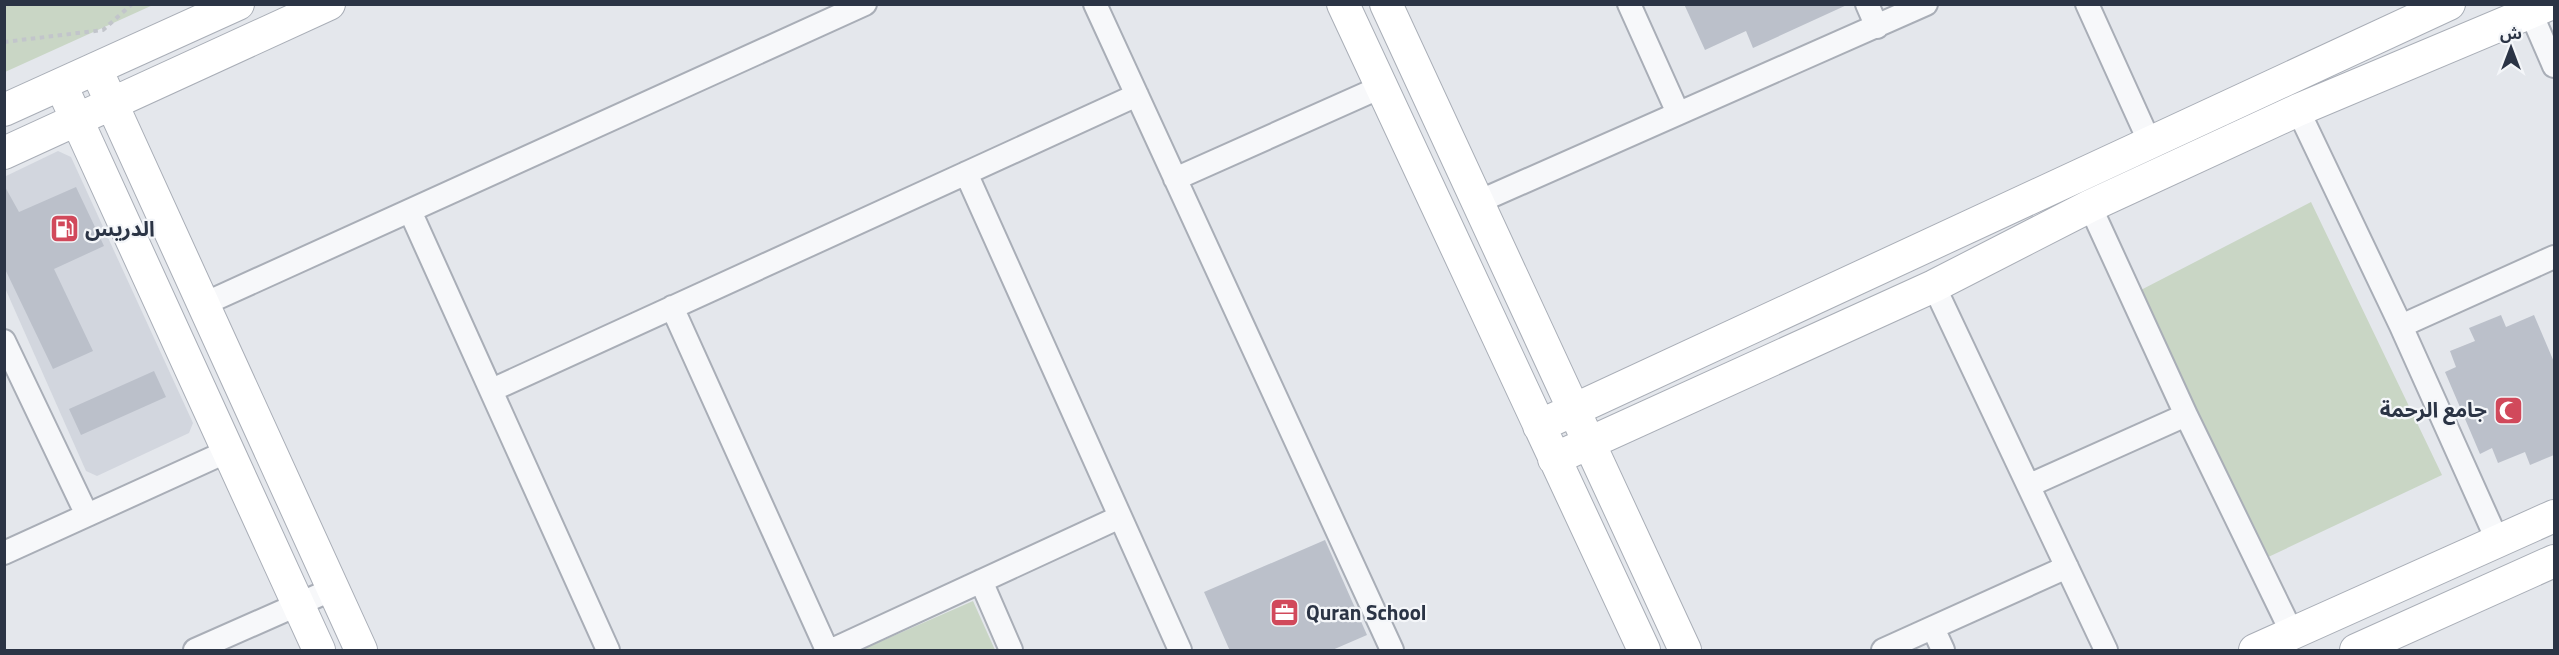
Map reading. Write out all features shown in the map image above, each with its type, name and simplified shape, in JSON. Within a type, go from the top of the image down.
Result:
[{"type":"main road","points":[[4,110],[238,4]]},
{"type":"main road","points":[[4,153],[329,4]]},
{"type":"main road","points":[[1343,4],[1644,651]]},
{"type":"main road","points":[[1386,4],[1684,651]]},
{"type":"main road","points":[[1539,426],[2450,4]]},
{"type":"main road","points":[[1554,459],[1934,285],[2090,206],[2298,110],[2541,9]]},
{"type":"main road","points":[[96,69],[362,651]]},
{"type":"main road","points":[[61,85],[319,651]]},
{"type":"main road","points":[[2255,651],[2554,516]]},
{"type":"main road","points":[[2356,651],[2554,561]]},
{"type":"street","points":[[204,304],[865,4]]},
{"type":"street","points":[[1095,4],[1392,651]]},
{"type":"street","points":[[1629,4],[1678,113]]},
{"type":"street","points":[[1867,4],[1877,27]]},
{"type":"street","points":[[1478,202],[1926,4]]},
{"type":"street","points":[[2087,4],[2150,143]]},
{"type":"street","points":[[2541,9],[2554,66]]},
{"type":"street","points":[[1175,179],[1381,87]]},
{"type":"street","points":[[492,390],[1137,95]]},
{"type":"street","points":[[2298,110],[2401,326],[2498,542]]},
{"type":"street","points":[[966,173],[1180,651]]},
{"type":"street","points":[[2090,206],[2186,415],[2292,633]]},
{"type":"street","points":[[410,211],[608,651]]},
{"type":"street","points":[[2401,326],[2554,257]]},
{"type":"street","points":[[1934,285],[2030,485],[2106,651]]},
{"type":"street","points":[[672,308],[826,651]]},
{"type":"street","points":[[4,341],[87,515]]},
{"type":"street","points":[[2030,485],[2186,415]]},
{"type":"street","points":[[4,553],[228,451]]},
{"type":"street","points":[[832,651],[1120,517]]},
{"type":"street","points":[[1883,651],[2067,567]]},
{"type":"street","points":[[981,581],[1011,651]]},
{"type":"street","points":[[195,651],[333,589]]},
{"type":"street","points":[[1933,628],[1943,651]]},
{"type":"path","points":[[4,42],[103,30],[132,4]]},
{"type":"shaded area","points":[[58,151],[71,157],[193,423],[189,433],[97,476],[86,471],[5,288],[4,177]]},
{"type":"green space","points":[[5,4],[153,4],[153,5],[5,72]]},
{"type":"green space","points":[[2311,202],[2442,475],[2264,559],[2137,292]]},
{"type":"green space","points":[[973,601],[995,650],[861,650]]},
{"type":"building","points":[[1684,4],[1849,4],[1753,48],[1746,31],[1705,50]]},
{"type":"building","points":[[4,185],[19,212],[76,187],[104,246],[54,269],[93,351],[53,369],[4,267]]},
{"type":"building","name":"جامع الرحمة","points":[[2501,315],[2506,327],[2534,315],[2554,362],[2554,455],[2530,465],[2525,452],[2498,463],[2492,448],[2480,454],[2445,372],[2456,367],[2450,351],[2475,341],[2469,328]]},
{"type":"building","points":[[154,371],[166,397],[81,435],[69,409]]},
{"type":"building","name":"Quran School","points":[[1325,540],[1367,635],[1330,651],[1230,651],[1204,592]]},
{"type":"place","name":"الدريس","points":[[64,229]]},
{"type":"place","name":"جامع الرحمة","points":[[2508,410]]},
{"type":"place","name":"Quran School","points":[[1285,613]]}]
